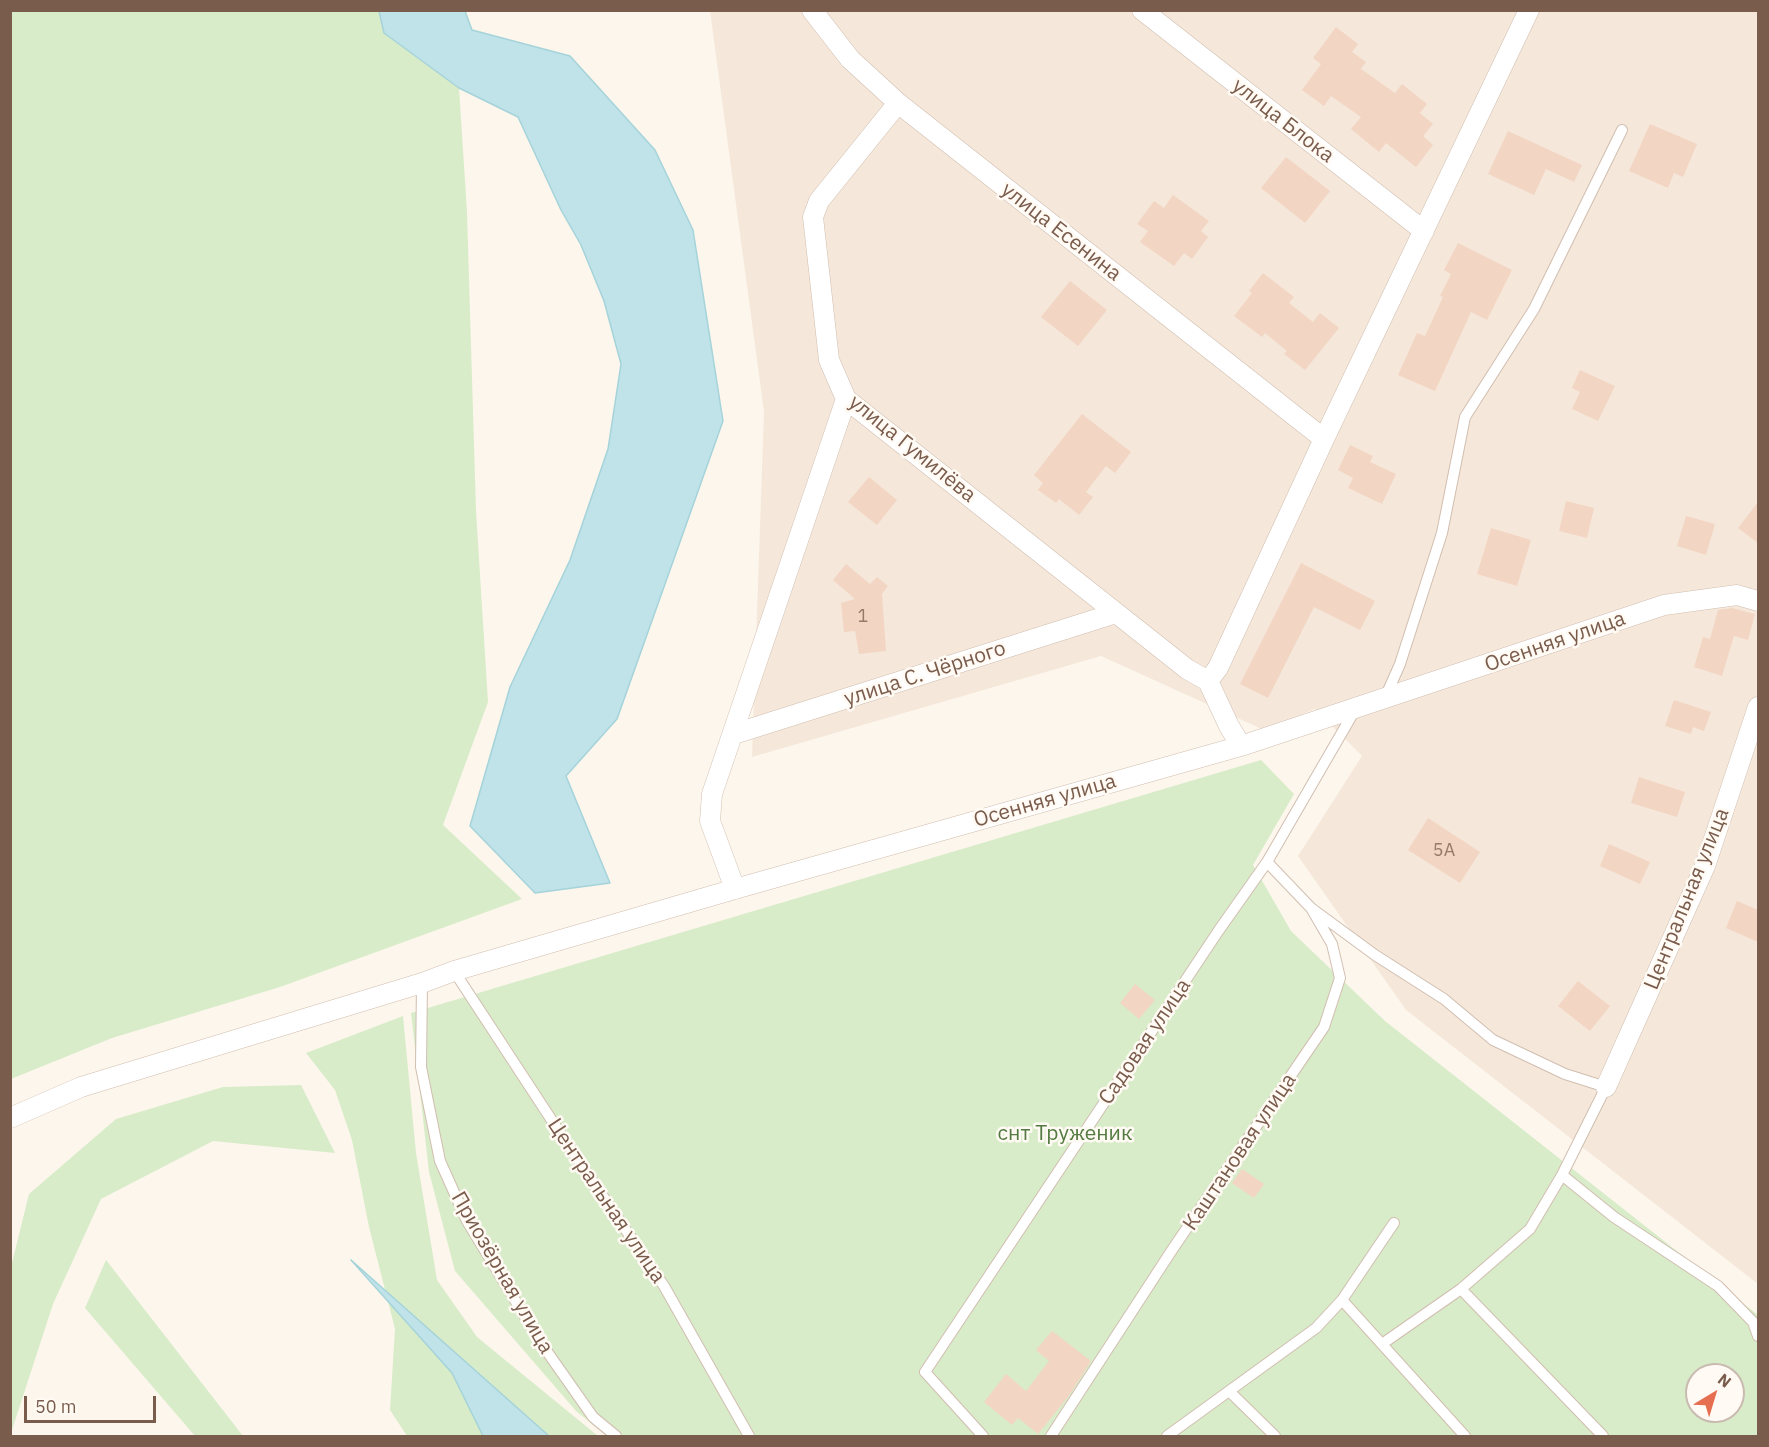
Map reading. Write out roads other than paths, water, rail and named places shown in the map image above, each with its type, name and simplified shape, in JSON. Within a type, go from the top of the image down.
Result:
[{"type":"street","name":"улица Есенина","points":[[812,10],[850,59],[898,103],[1324,439]]},
{"type":"street","name":"улица Блока","points":[[1142,10],[1424,231]]},
{"type":"street","points":[[1241,746],[1208,681],[1218,668],[1324,439],[1529,10]]},
{"type":"street","name":"улица Гумилёва","points":[[898,103],[819,201],[813,217],[829,360],[846,399],[1187,669],[1208,681]]},
{"type":"street","points":[[735,889],[711,820],[712,794],[846,399]]},
{"type":"street","name":"Осенняя улица","points":[[10,1118],[81,1087],[422,983],[454,971],[1241,746],[1355,710],[1664,605],[1737,595],[1758,601]]},
{"type":"street","name":"улица С. Чёрного","points":[[734,734],[1116,613]]},
{"type":"street","name":"Центральная улица","points":[[1606,1087],[1705,866],[1758,707]]},
{"type":"lane","points":[[1383,700],[1400,664],[1442,533],[1465,417],[1534,309],[1622,130]]},
{"type":"lane","points":[[1267,862],[1355,710]]},
{"type":"lane","name":"Каштановая улица","points":[[1051,1437],[1172,1250],[1324,1027],[1340,978],[1332,944],[1311,908],[1267,862]]},
{"type":"lane","name":"Садовая улица","points":[[983,1437],[925,1372],[1267,862]]},
{"type":"lane","points":[[1311,908],[1375,955],[1444,999],[1493,1040],[1564,1074],[1606,1087],[1562,1175],[1530,1229],[1461,1290],[1382,1344]]},
{"type":"lane","name":"Центральная улица","points":[[454,971],[664,1286],[748,1437]]},
{"type":"lane","name":"Приозёрная улица","points":[[422,983],[421,1067],[440,1161],[467,1221],[541,1343],[593,1417],[616,1437]]},
{"type":"lane","points":[[1562,1175],[1614,1217],[1718,1286],[1753,1322],[1758,1336]]},
{"type":"lane","points":[[1167,1437],[1316,1328],[1342,1299],[1394,1223]]},
{"type":"lane","points":[[1461,1290],[1604,1437]]},
{"type":"lane","points":[[1342,1299],[1465,1437]]},
{"type":"lane","points":[[1230,1392],[1275,1437]]},
{"type":"water","points":[[379,11],[465,11],[472,30],[570,56],[655,150],[693,230],[723,421],[617,719],[566,776],[610,883],[535,893],[470,826],[510,687],[570,560],[608,449],[621,364],[604,301],[581,245],[561,210],[518,117],[459,88],[384,33]]},
{"type":"water","points":[[351,1260],[549,1436],[483,1436],[452,1373]]},
{"type":"park label","name":"снт Труженик","points":[[1065,1134]]}]
